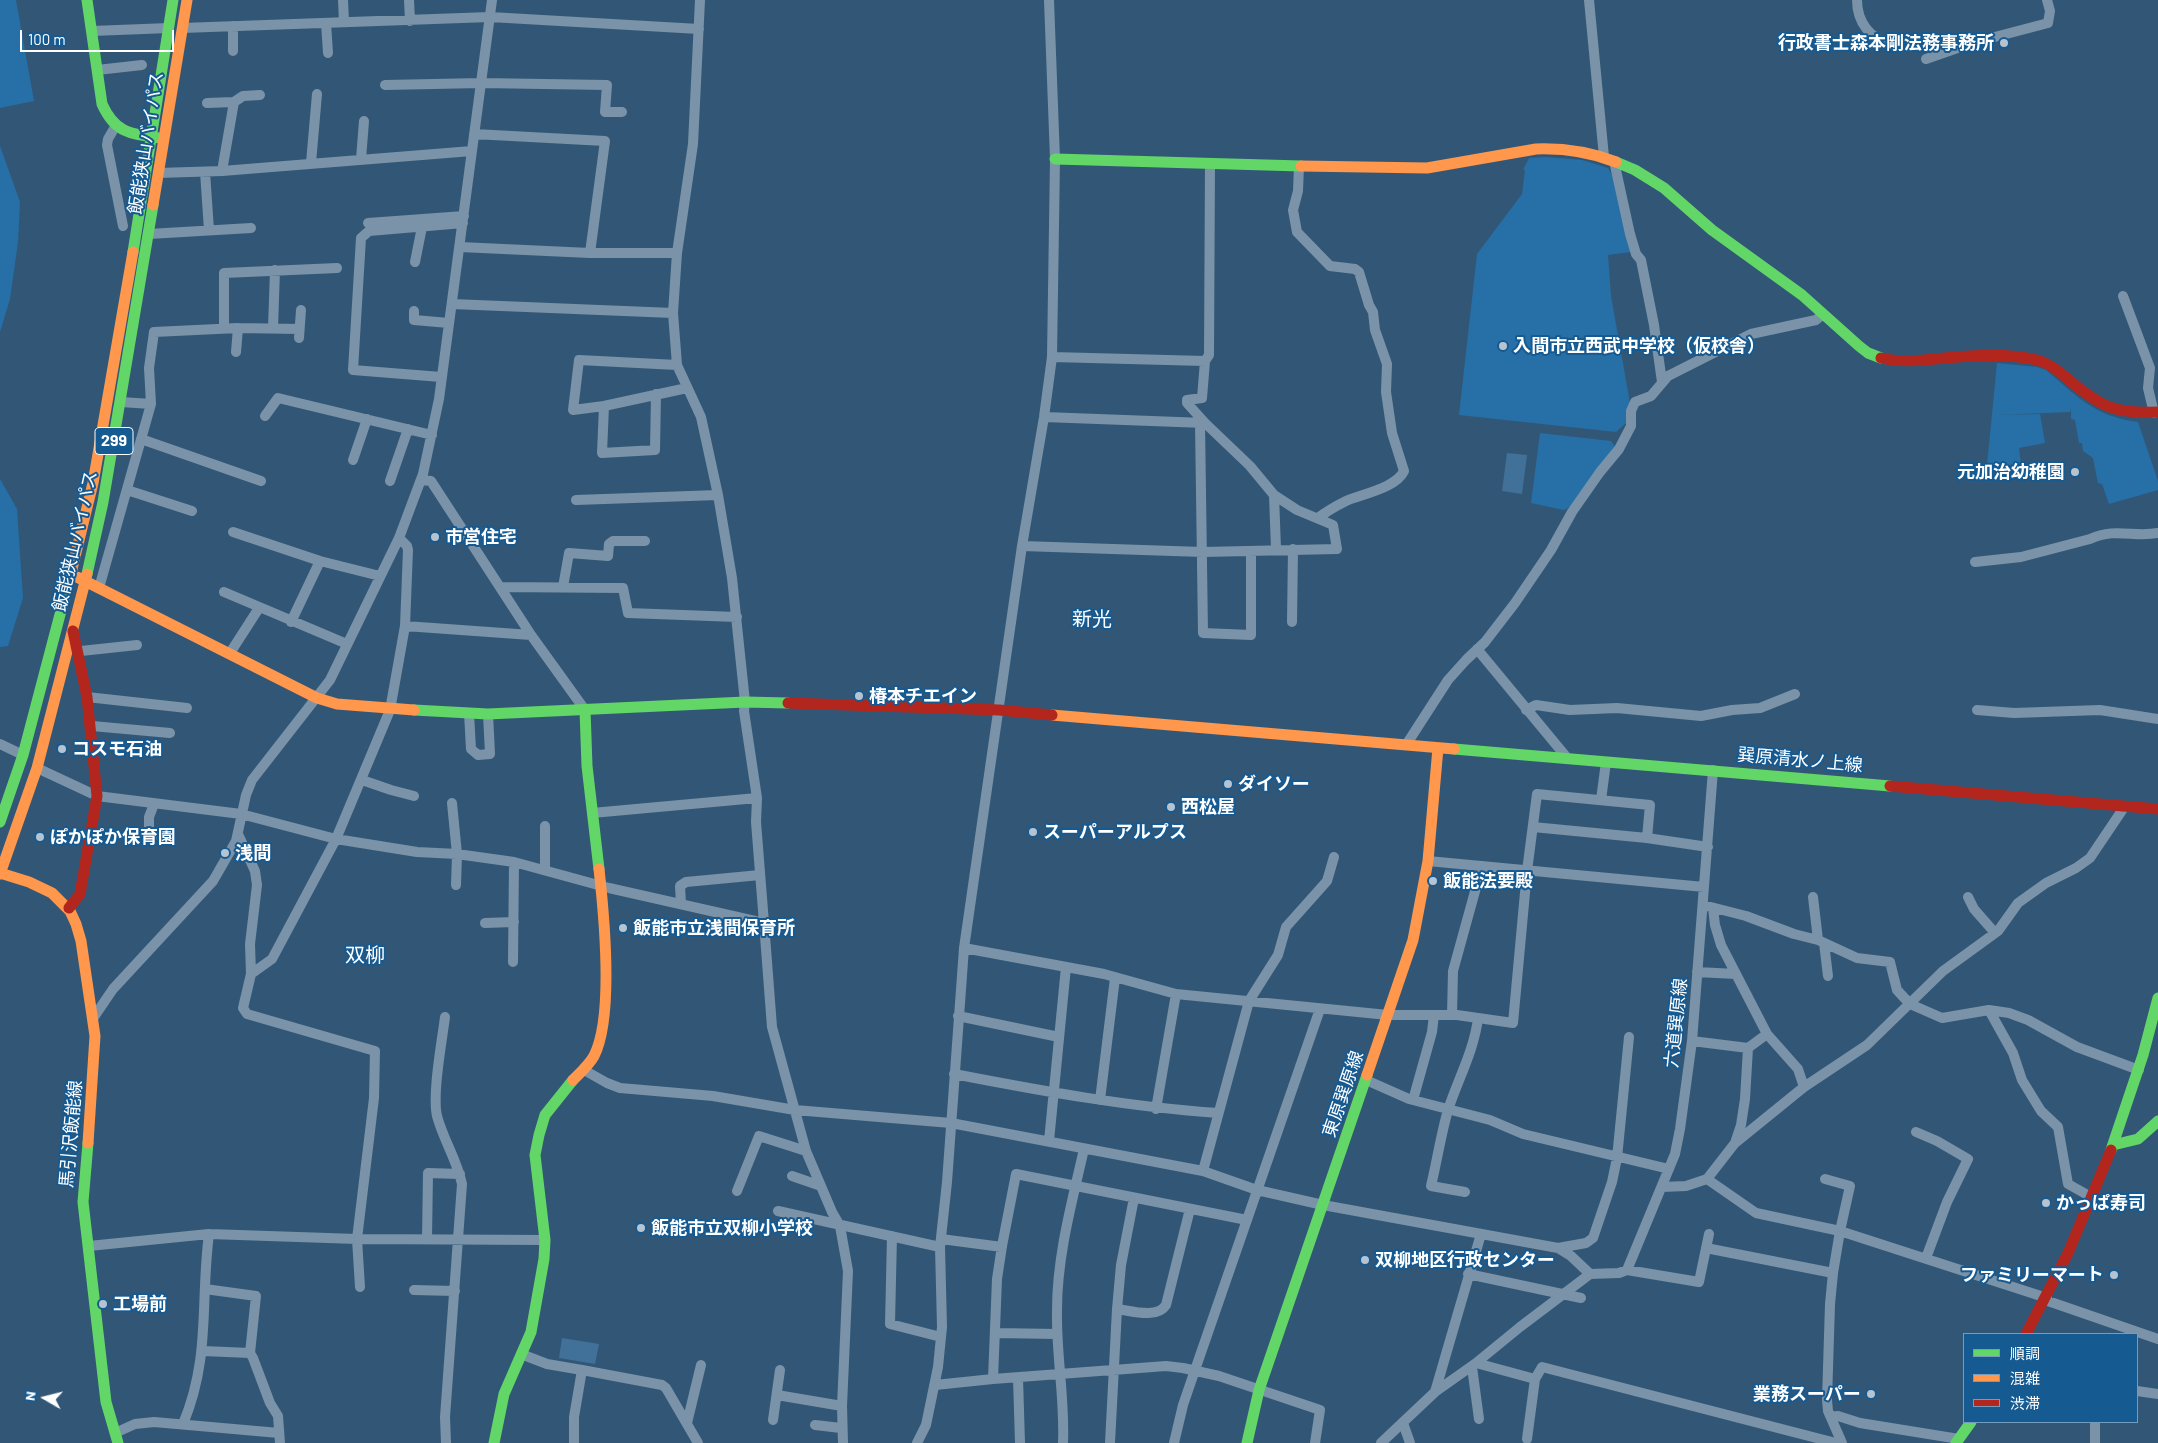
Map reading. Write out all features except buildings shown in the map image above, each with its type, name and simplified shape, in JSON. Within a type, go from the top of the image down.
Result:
[{"type":"main road","points":[[88,0],[102,104],[106,114],[115,127],[123,132],[163,138]]},
{"type":"main road","name":"飯能狭山バイパス","points":[[0,822],[23,755],[72,574],[93,483],[120,334],[173,0]]},
{"type":"main road","name":"飯能狭山バイパス","points":[[0,873],[37,768],[86,581],[103,502],[187,0]]},
{"type":"main road","points":[[1055,159],[1427,168],[1550,148],[1584,152],[1609,159],[1640,173],[1663,188],[1718,234],[1801,294],[1859,347],[1879,358],[1908,362],[1988,357],[2037,360],[2048,364],[2097,402],[2108,408],[2133,414],[2156,412]]},
{"type":"main road","name":"巽原清水ノ上線","points":[[72,574],[230,652],[317,698],[337,704],[390,710],[488,714],[745,702],[999,710],[2158,809]]},
{"type":"main road","points":[[69,908],[80,894],[97,796],[92,726],[80,658],[72,629]]},
{"type":"main road","points":[[494,1443],[504,1394],[530,1332],[538,1298],[545,1240],[535,1155],[539,1135],[545,1115],[557,1098],[593,1058],[599,1043],[603,1021],[605,972],[601,885],[592,813],[585,710]]},
{"type":"main road","name":"東原巽原線","points":[[1247,1443],[1260,1390],[1413,940],[1428,861],[1438,748]]},
{"type":"main road","name":"馬引沢飯能線","points":[[0,873],[48,890],[69,908],[81,940],[94,1017],[95,1061],[83,1202],[106,1402],[117,1438]]},
{"type":"main road","points":[[2027,1333],[2046,1299],[2093,1198],[2139,1070],[2158,998]]},
{"type":"main road","points":[[2113,1145],[2126,1144],[2136,1140],[2146,1134],[2158,1121]]},
{"type":"main road","points":[[1957,1441],[1970,1423]]},
{"type":"street","points":[[343,0],[344,22]]},
{"type":"street","points":[[408,0],[410,20]]},
{"type":"street","points":[[94,1017],[113,989],[212,881],[231,852],[238,834],[241,814],[252,780],[330,680],[399,538],[421,480],[432,435],[460,247],[492,0]]},
{"type":"street","points":[[700,0],[693,144],[677,253],[673,313],[677,365],[701,417],[718,495],[737,617],[745,702],[744,711],[757,798],[756,822],[772,1026],[806,1151],[820,1186],[840,1226],[849,1281],[841,1428],[843,1443]]},
{"type":"street","points":[[917,1443],[926,1425],[935,1385],[941,1337],[941,1243],[964,948],[1022,546],[1044,417],[1052,357],[1055,159],[1049,0]]},
{"type":"street","points":[[1589,0],[1609,159],[1636,254],[1641,260],[1654,325],[1662,382]]},
{"type":"street","points":[[1857,0],[1859,18],[1862,25],[1870,33],[1892,44]]},
{"type":"street","points":[[1926,59],[1980,40],[2048,22],[2050,11],[2047,0]]},
{"type":"street","points":[[182,28],[490,17],[699,29]]},
{"type":"street","points":[[326,23],[328,53]]},
{"type":"street","points":[[233,26],[233,51]]},
{"type":"street","points":[[92,31],[169,28]]},
{"type":"street","points":[[97,70],[142,64]]},
{"type":"street","points":[[385,85],[481,83],[607,85],[605,112],[622,112]]},
{"type":"street","points":[[311,163],[317,94]]},
{"type":"street","points":[[207,103],[234,102],[243,96],[260,95]]},
{"type":"street","points":[[222,171],[234,102]]},
{"type":"street","points":[[362,159],[364,120]]},
{"type":"street","points":[[115,127],[108,139],[107,145],[122,226]]},
{"type":"street","points":[[474,134],[605,141],[590,253]]},
{"type":"street","points":[[158,173],[222,171],[472,151]]},
{"type":"street","points":[[1022,546],[1203,552],[1337,548],[1333,525],[1297,510],[1274,495],[1250,466],[1202,423],[1187,402],[1187,400],[1202,398],[1205,361],[1209,355],[1210,163]]},
{"type":"street","points":[[1298,166],[1298,191],[1293,210],[1298,232],[1330,266],[1355,269],[1359,272],[1373,312],[1375,330],[1387,364],[1386,392],[1392,433],[1404,471],[1401,477],[1384,487],[1347,501],[1318,518]]},
{"type":"street","points":[[205,172],[210,230]]},
{"type":"street","points":[[368,223],[463,219]]},
{"type":"street","points":[[441,377],[353,370],[361,238],[369,231],[422,226],[463,219]]},
{"type":"street","points":[[415,262],[422,226]]},
{"type":"street","points":[[149,234],[251,228]]},
{"type":"street","points":[[460,247],[590,253],[677,253]]},
{"type":"street","points":[[224,328],[224,273],[336,268]]},
{"type":"street","points":[[273,328],[274,270]]},
{"type":"street","points":[[2123,296],[2150,368],[2148,388],[2156,412]]},
{"type":"street","points":[[452,304],[673,313]]},
{"type":"street","points":[[99,588],[151,404],[149,368],[154,332],[224,328],[273,328],[299,333],[301,310]]},
{"type":"street","points":[[414,311],[414,320],[449,323]]},
{"type":"street","points":[[1406,746],[1448,680],[1485,642],[1515,603],[1551,550],[1572,512],[1619,449],[1630,426],[1631,410],[1635,402],[1652,396],[1668,376],[1751,334],[1816,320],[1823,314]]},
{"type":"street","points":[[236,352],[238,328]]},
{"type":"street","points":[[1052,357],[1205,361]]},
{"type":"street","points":[[677,365],[579,360],[573,410],[604,406],[687,388]]},
{"type":"street","points":[[604,406],[602,453],[655,450],[656,394]]},
{"type":"street","points":[[265,416],[278,398],[432,435]]},
{"type":"street","points":[[121,402],[151,404]]},
{"type":"street","points":[[1044,417],[1202,423]]},
{"type":"street","points":[[353,460],[367,419]]},
{"type":"street","points":[[1202,423],[1203,633],[1251,635],[1251,551]]},
{"type":"street","points":[[390,480],[408,429]]},
{"type":"street","points":[[141,438],[261,481]]},
{"type":"street","points":[[421,480],[431,481],[531,635],[585,710]]},
{"type":"street","points":[[127,490],[192,511]]},
{"type":"street","points":[[576,500],[718,495]]},
{"type":"street","points":[[1274,495],[1276,549]]},
{"type":"street","points":[[103,502],[123,506]]},
{"type":"street","points":[[233,532],[320,561],[380,576]]},
{"type":"street","points":[[1975,562],[2021,557],[2101,534],[2120,532],[2158,533]]},
{"type":"street","points":[[251,974],[272,959],[336,839],[390,710],[405,626],[408,550],[399,538]]},
{"type":"street","points":[[563,587],[569,554],[608,556],[609,544],[614,541],[645,542]]},
{"type":"street","points":[[1292,622],[1293,550]]},
{"type":"street","points":[[292,622],[320,561]]},
{"type":"street","points":[[501,587],[622,588],[628,612],[737,617]]},
{"type":"street","points":[[224,592],[347,644]]},
{"type":"street","points":[[230,652],[259,608]]},
{"type":"street","points":[[405,626],[531,635]]},
{"type":"street","points":[[81,651],[137,645]]},
{"type":"street","points":[[1477,649],[1568,760]]},
{"type":"street","points":[[1526,710],[1536,705],[1570,710],[1617,708],[1701,716],[1732,710],[1760,708],[1795,694]]},
{"type":"street","points":[[87,697],[188,708]]},
{"type":"street","points":[[1977,710],[2023,713],[2100,710],[2158,719]]},
{"type":"street","points":[[469,713],[471,749],[478,755],[490,754],[488,714]]},
{"type":"street","points":[[92,726],[170,733]]},
{"type":"street","points":[[0,744],[23,755]]},
{"type":"street","points":[[1601,800],[1606,762]]},
{"type":"street","points":[[37,768],[97,796],[241,814],[336,839],[417,852],[457,854],[514,862],[601,885],[764,923]]},
{"type":"street","name":"六道巽原線","points":[[1627,1270],[1675,1154],[1680,1130],[1692,1041],[1697,972],[1708,906],[1704,887],[1713,770]]},
{"type":"street","points":[[362,780],[414,796]]},
{"type":"street","points":[[964,948],[1066,967],[1176,994],[1388,1015],[1452,1015],[1513,1023],[1527,871],[1537,794],[1650,805],[1647,838]]},
{"type":"street","points":[[592,813],[757,798]]},
{"type":"street","points":[[452,803],[457,854],[456,885]]},
{"type":"street","points":[[154,804],[148,817],[149,831],[166,838]]},
{"type":"street","points":[[1662,1187],[1686,1186],[1707,1179],[1735,1143],[1804,1087],[1867,1045],[1943,971],[1995,932],[2018,903],[2046,883],[2076,868],[2090,858],[2125,806]]},
{"type":"street","points":[[545,826],[545,870]]},
{"type":"street","points":[[1532,827],[1647,838],[1708,847]]},
{"type":"street","points":[[238,834],[254,871],[257,885],[250,944],[251,974],[243,1008],[247,1014],[375,1051],[374,1098],[357,1239],[360,1287]]},
{"type":"street","points":[[1203,1171],[1250,1001],[1278,956],[1286,927],[1327,880],[1334,857]]},
{"type":"street","points":[[1428,861],[1704,887]]},
{"type":"street","points":[[513,962],[514,862]]},
{"type":"street","points":[[1452,1015],[1453,971],[1482,866]]},
{"type":"street","points":[[681,904],[680,886],[686,882],[760,875]]},
{"type":"street","points":[[1813,897],[1828,976]]},
{"type":"street","points":[[1968,897],[1974,909],[1995,932]]},
{"type":"street","points":[[1708,906],[1746,916],[1794,934],[1821,941],[1857,958],[1890,962],[1897,990],[1910,1004],[1942,1018],[1989,1010],[2009,1013],[2028,1020],[2077,1047],[2139,1070]]},
{"type":"street","points":[[1708,906],[1717,937],[1767,1034],[1798,1069],[1804,1087]]},
{"type":"street","points":[[486,923],[514,922]]},
{"type":"street","points":[[1049,1141],[1066,967]]},
{"type":"street","points":[[1697,972],[1736,974]]},
{"type":"street","points":[[1100,1100],[1116,978]]},
{"type":"street","points":[[1156,1108],[1176,994]]},
{"type":"street","points":[[1174,1443],[1183,1405],[1320,1009]]},
{"type":"street","points":[[1989,1010],[2013,1052],[2022,1080],[2041,1112],[2058,1127],[2068,1184],[2093,1198]]},
{"type":"street","points":[[1413,1100],[1432,1032],[1434,1015]]},
{"type":"street","points":[[958,1016],[1059,1037]]},
{"type":"street","points":[[445,1017],[436,1096],[437,1114],[462,1184],[445,1417],[446,1443]]},
{"type":"street","points":[[1465,1192],[1432,1186],[1448,1110],[1469,1056],[1476,1034],[1478,1018]]},
{"type":"street","points":[[1692,1041],[1748,1048],[1767,1034]]},
{"type":"street","points":[[584,1070],[620,1088],[714,1096],[795,1110],[951,1123],[1203,1171],[1257,1190],[1323,1205],[1558,1248],[1586,1243],[1593,1238],[1612,1182],[1617,1158],[1629,1038]]},
{"type":"street","points":[[1735,1143],[1741,1125],[1745,1099],[1748,1048]]},
{"type":"street","points":[[954,1074],[1100,1100],[1156,1108],[1218,1112]]},
{"type":"street","points":[[1366,1080],[1413,1100],[1490,1120],[1523,1134],[1669,1169]]},
{"type":"street","points":[[1916,1132],[1937,1141],[1968,1160],[1947,1202],[1926,1258]]},
{"type":"street","points":[[737,1191],[759,1136],[806,1151]]},
{"type":"street","points":[[1063,1443],[1064,1418],[1057,1334],[1058,1284],[1061,1257],[1084,1149]]},
{"type":"street","points":[[427,1238],[428,1173],[460,1174]]},
{"type":"street","points":[[993,1379],[996,1292],[1002,1247],[1016,1174],[1247,1220]]},
{"type":"street","points":[[792,1176],[820,1186]]},
{"type":"street","points":[[1707,1179],[1756,1213],[1840,1231],[1926,1258],[1950,1268],[2046,1299],[2158,1339]]},
{"type":"street","points":[[1825,1179],[1850,1186],[1833,1273],[1830,1304],[1827,1400],[1830,1416],[1842,1443]]},
{"type":"street","points":[[1110,1443],[1117,1309],[1122,1265],[1134,1198]]},
{"type":"street","points":[[1117,1309],[1156,1313],[1163,1311],[1190,1209]]},
{"type":"street","points":[[778,1210],[840,1226],[892,1236],[941,1243],[1002,1247]]},
{"type":"street","points":[[183,1424],[193,1400],[203,1351],[205,1264],[208,1234]]},
{"type":"street","points":[[89,1246],[208,1234],[357,1239],[458,1238],[545,1240]]},
{"type":"street","points":[[1436,1392],[1468,1274],[1481,1234]]},
{"type":"street","points":[[1381,1443],[1436,1392],[1474,1365],[1520,1327],[1590,1274],[1619,1273],[1627,1270],[1698,1282],[1709,1234]]},
{"type":"street","points":[[892,1236],[890,1324],[941,1337]]},
{"type":"street","points":[[1558,1248],[1571,1256],[1590,1274]]},
{"type":"street","points":[[1706,1248],[1833,1273]]},
{"type":"street","points":[[1468,1274],[1581,1298]]},
{"type":"street","points":[[117,1438],[135,1424],[144,1423],[183,1424],[280,1438],[278,1416],[270,1403],[254,1358],[250,1353],[256,1296],[205,1289]]},
{"type":"street","points":[[414,1290],[455,1291]]},
{"type":"street","points":[[995,1333],[1057,1334]]},
{"type":"street","points":[[203,1351],[250,1353]]},
{"type":"street","points":[[521,1354],[547,1364],[662,1385],[666,1388],[698,1443]]},
{"type":"street","points":[[687,1423],[701,1365]]},
{"type":"street","points":[[1474,1365],[1535,1379]]},
{"type":"street","points":[[1474,1365],[1479,1419]]},
{"type":"street","points":[[935,1385],[1166,1366],[1195,1370],[1320,1410],[1316,1443]]},
{"type":"street","points":[[1527,1439],[1535,1379],[1542,1367],[1836,1443]]},
{"type":"street","points":[[574,1443],[574,1417],[582,1370]]},
{"type":"street","points":[[773,1420],[780,1370]]},
{"type":"street","points":[[1018,1378],[1020,1443]]},
{"type":"street","points":[[2138,1391],[2158,1394]]},
{"type":"street","points":[[777,1395],[842,1406]]},
{"type":"street","points":[[1830,1416],[1838,1416],[1957,1441]]},
{"type":"street","points":[[1403,1422],[1410,1443]]},
{"type":"street","points":[[2095,1423],[2095,1443]]},
{"type":"street","points":[[815,1425],[841,1428]]},
{"type":"shaded area","points":[[0,0],[16,0],[34,101],[0,108]]},
{"type":"shaded area","points":[[0,146],[20,202],[18,242],[10,299],[0,332]]},
{"type":"shaded area","points":[[1546,157],[1582,160],[1608,168],[1614,178],[1631,252],[1608,255],[1611,296],[1630,403],[1626,423],[1616,432],[1459,415],[1477,254],[1522,194],[1525,170],[1523,170],[1529,158]]},
{"type":"shaded area","points":[[1997,363],[2037,367],[2046,370],[2078,397],[2098,410],[2138,422],[2158,481],[2158,490],[2109,504],[2102,484],[2098,483],[2093,458],[2083,451],[2082,443],[2079,443],[2075,420],[2071,419],[2071,409],[2070,412],[1997,415],[2040,414],[2045,443],[2019,448],[2021,465],[1987,465]]},
{"type":"shaded area","points":[[1540,433],[1611,441],[1616,448],[1570,507],[1564,510],[1531,503]]},
{"type":"shaded area","points":[[1507,453],[1527,455],[1522,494],[1502,491]]},
{"type":"shaded area","points":[[0,479],[17,509],[23,598],[8,646],[0,647]]},
{"type":"shaded area","points":[[562,1338],[599,1344],[595,1364],[559,1358]]},
{"type":"traffic: fast","points":[[87,0],[102,104],[107,114],[112,121],[125,130],[140,135],[160,138]]},
{"type":"traffic: fast","points":[[133,252],[173,0]]},
{"type":"traffic: fast","points":[[1055,159],[1301,166]]},
{"type":"traffic: fast","points":[[1616,162],[1635,170],[1664,188],[1712,230],[1802,295],[1859,346],[1868,353],[1881,358]]},
{"type":"traffic: fast","points":[[87,574],[103,502],[153,205]]},
{"type":"traffic: fast","points":[[0,822],[23,755],[72,569]]},
{"type":"traffic: fast","points":[[414,710],[488,714],[745,702],[788,703]]},
{"type":"traffic: fast","points":[[585,710],[587,766],[599,869]]},
{"type":"traffic: fast","points":[[1454,749],[1890,786]]},
{"type":"traffic: fast","points":[[2111,1150],[2143,1055],[2158,998]]},
{"type":"traffic: fast","points":[[1247,1443],[1259,1390],[1367,1075]]},
{"type":"traffic: fast","points":[[494,1443],[504,1394],[531,1332],[544,1259],[545,1240],[535,1155],[539,1135],[545,1115],[573,1080]]},
{"type":"traffic: fast","points":[[2113,1145],[2138,1139],[2158,1121]]},
{"type":"traffic: fast","points":[[88,1143],[83,1202],[106,1402],[118,1443]]},
{"type":"traffic: fast","points":[[1956,1443],[1970,1423]]},
{"type":"traffic: slow","points":[[153,205],[187,0]]},
{"type":"traffic: slow","points":[[1301,166],[1427,168],[1536,149],[1587,153],[1616,162]]},
{"type":"traffic: slow","points":[[72,569],[93,483],[133,252]]},
{"type":"traffic: slow","points":[[0,874],[37,768],[87,574]]},
{"type":"traffic: slow","points":[[77,577],[317,698],[337,704],[414,710]]},
{"type":"traffic: slow","points":[[1052,715],[1454,749]]},
{"type":"traffic: slow","points":[[1367,1075],[1413,940],[1428,861],[1438,748]]},
{"type":"traffic: slow","points":[[573,1080],[594,1056],[600,1039],[604,1017],[606,965],[599,869]]},
{"type":"traffic: slow","points":[[0,873],[29,882],[52,893],[70,911],[76,924],[81,941],[95,1036],[88,1143]]},
{"type":"traffic: jam","points":[[1881,358],[1905,361],[1980,355],[2026,358],[2050,365],[2090,397],[2109,407],[2130,412],[2158,412]]},
{"type":"traffic: jam","points":[[69,908],[80,894],[97,796],[87,697],[73,631]]},
{"type":"traffic: jam","points":[[788,703],[999,710],[1052,715]]},
{"type":"traffic: jam","points":[[1890,786],[2158,809]]},
{"type":"traffic: jam","points":[[2027,1333],[2068,1253],[2111,1150]]},
{"type":"place","name":"行政書士森本剛法務事務所","points":[[2004,43]]},
{"type":"place","name":"入間市立西武中学校（仮校舎）","points":[[1503,346]]},
{"type":"place","name":"元加治幼稚園","points":[[2075,472]]},
{"type":"place","name":"市営住宅","points":[[435,537]]},
{"type":"place","name":"椿本チエイン","points":[[859,696]]},
{"type":"place","name":"コスモ石油","points":[[62,749]]},
{"type":"place","name":"ダイソー","points":[[1228,784]]},
{"type":"place","name":"西松屋","points":[[1171,807]]},
{"type":"place","name":"スーパーアルプス","points":[[1033,832]]},
{"type":"place","name":"ぽかぽか保育園","points":[[40,837]]},
{"type":"place","name":"浅間","points":[[225,853]]},
{"type":"place","name":"飯能法要殿","points":[[1433,881]]},
{"type":"place","name":"飯能市立浅間保育所","points":[[623,928]]},
{"type":"place","name":"かっぱ寿司","points":[[2046,1203]]},
{"type":"place","name":"飯能市立双柳小学校","points":[[641,1228]]},
{"type":"place","name":"双柳地区行政センター","points":[[1365,1260]]},
{"type":"place","name":"ファミリーマート","points":[[2114,1275]]},
{"type":"place","name":"工場前","points":[[103,1304]]},
{"type":"place","name":"業務スーパー","points":[[1871,1394]]},
{"type":"district","name":"新光","points":[[1092,619]]},
{"type":"district","name":"双柳","points":[[365,955]]}]
